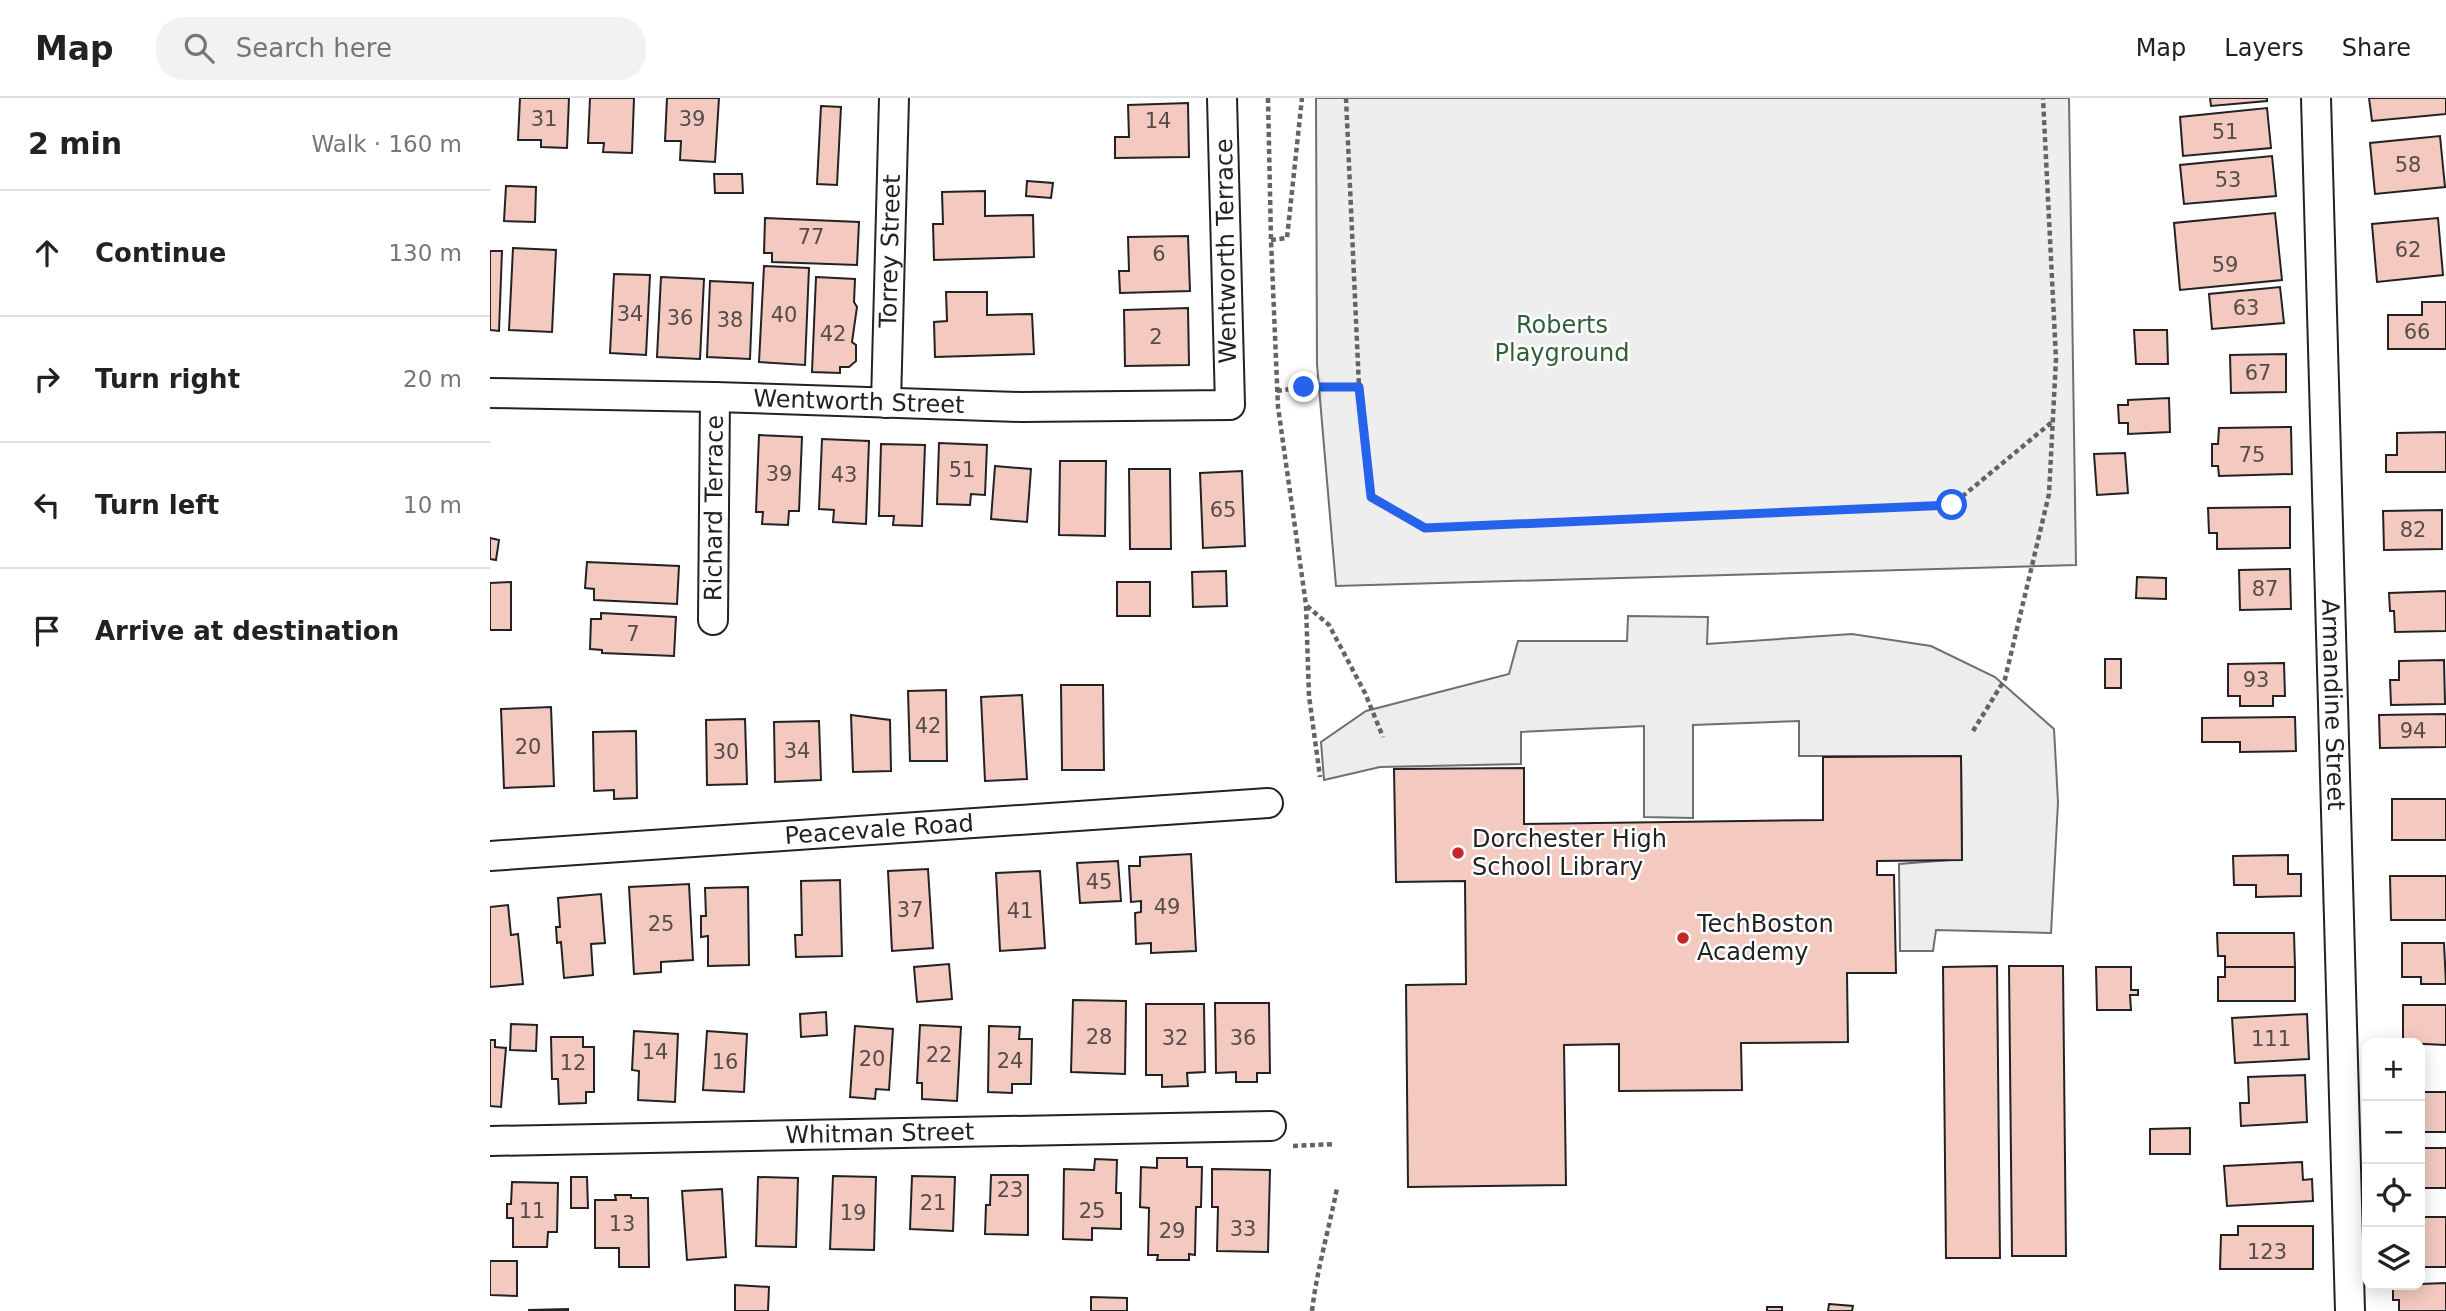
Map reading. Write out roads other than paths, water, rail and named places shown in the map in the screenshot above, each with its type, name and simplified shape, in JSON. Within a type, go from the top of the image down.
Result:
[{"type":"street","name":"Torrey Street","points":[[886,403],[894,98]]},
{"type":"street","name":"Wentworth Terrace","points":[[1222,98],[1230,405]]},
{"type":"street","name":"Armandine Street","points":[[2316,98],[2350,1311]]},
{"type":"street","name":"Wentworth Street","points":[[490,393],[1021,407],[1230,405]]},
{"type":"street","name":"Richard Terrace","points":[[713,620],[715,397]]},
{"type":"street","name":"Peacevale Road","points":[[490,856],[1268,803]]},
{"type":"street","name":"Whitman Street","points":[[490,1141],[1271,1126]]},
{"type":"place","name":"Dorchester High School Library","points":[[1458,853]]},
{"type":"place","name":"TechBoston Academy","points":[[1683,938]]},
{"type":"park label","name":"Roberts Playground","points":[[1562,339]]}]
